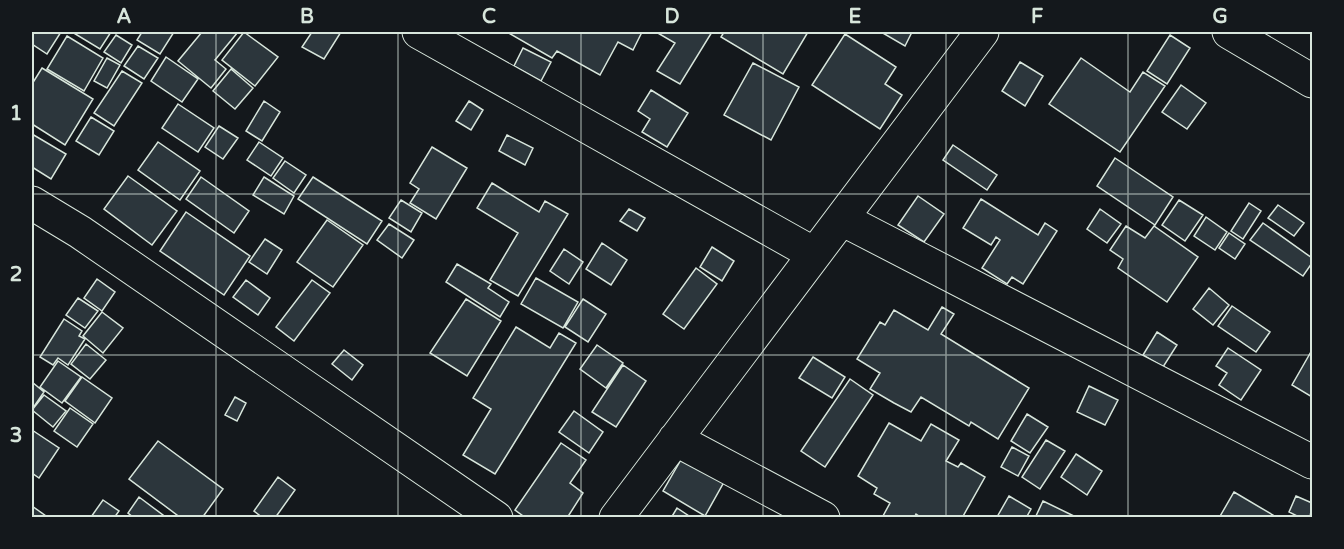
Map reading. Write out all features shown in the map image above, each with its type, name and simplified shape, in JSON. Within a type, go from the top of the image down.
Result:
[{"type":"street","points":[[616,518],[982,32]]},
{"type":"street","points":[[1229,32],[1312,81]]},
{"type":"street","points":[[433,35],[814,254]]},
{"type":"street","points":[[32,203],[80,232],[496,518]]},
{"type":"street","points":[[842,219],[1312,462]]},
{"type":"street","points":[[675,439],[823,518]]},
{"type":"building","points":[[32,32],[61,32],[47,54],[32,44]]},
{"type":"building","points":[[72,32],[111,32],[100,49]]},
{"type":"building","points":[[142,32],[174,32],[160,54],[137,40]]},
{"type":"building","points":[[202,32],[238,32],[215,60],[226,69],[211,88],[178,61]]},
{"type":"building","points":[[244,32],[278,57],[255,86],[222,60]]},
{"type":"building","points":[[312,32],[341,32],[324,59],[302,47]]},
{"type":"building","points":[[507,32],[642,32],[633,50],[618,42],[600,75],[557,51],[552,58]]},
{"type":"building","points":[[656,32],[712,32],[680,84],[657,71],[675,43]]},
{"type":"building","points":[[724,32],[808,32],[783,74],[721,37]]},
{"type":"building","points":[[881,32],[912,32],[905,46]]},
{"type":"building","points":[[845,34],[896,67],[885,84],[902,95],[880,129],[812,85]]},
{"type":"building","points":[[116,35],[132,45],[121,63],[104,52]]},
{"type":"building","points":[[1170,35],[1190,48],[1167,84],[1147,71]]},
{"type":"building","points":[[67,36],[103,58],[84,91],[47,69]]},
{"type":"building","points":[[138,46],[158,58],[144,79],[124,66]]},
{"type":"building","points":[[523,48],[551,62],[541,81],[514,66]]},
{"type":"building","points":[[166,57],[198,79],[182,102],[151,81]]},
{"type":"building","points":[[107,58],[120,65],[107,88],[94,81]]},
{"type":"building","points":[[1081,58],[1130,92],[1143,72],[1165,86],[1120,152],[1049,104]]},
{"type":"building","points":[[1020,62],[1043,76],[1025,106],[1002,91]]},
{"type":"building","points":[[753,63],[799,87],[771,140],[724,115]]},
{"type":"building","points":[[42,68],[93,99],[65,145],[32,124],[32,84]]},
{"type":"building","points":[[231,69],[253,88],[235,109],[213,91]]},
{"type":"building","points":[[122,71],[142,83],[114,126],[94,113]]},
{"type":"building","points":[[1181,85],[1206,103],[1187,129],[1162,112]]},
{"type":"building","points":[[651,90],[688,113],[667,147],[642,132],[650,119],[638,111]]},
{"type":"building","points":[[264,101],[280,112],[262,141],[246,131]]},
{"type":"building","points":[[469,101],[483,110],[471,130],[456,121]]},
{"type":"building","points":[[178,104],[214,128],[198,152],[162,128]]},
{"type":"building","points":[[91,117],[114,131],[99,155],[76,141]]},
{"type":"building","points":[[219,126],[238,138],[223,159],[205,147]]},
{"type":"building","points":[[32,134],[66,154],[51,179],[32,167]]},
{"type":"building","points":[[507,135],[533,148],[525,165],[499,151]]},
{"type":"building","points":[[158,142],[200,171],[180,200],[138,170]]},
{"type":"building","points":[[259,142],[283,158],[271,176],[247,160]]},
{"type":"building","points":[[953,145],[997,175],[987,190],[943,160]]},
{"type":"building","points":[[432,147],[467,168],[436,219],[410,203],[419,189],[410,183]]},
{"type":"building","points":[[1115,158],[1173,197],[1155,225],[1097,186]]},
{"type":"building","points":[[285,161],[306,175],[294,193],[273,178]]},
{"type":"building","points":[[128,176],[177,211],[152,245],[104,209]]},
{"type":"building","points":[[201,177],[249,211],[234,233],[186,199]]},
{"type":"building","points":[[264,177],[294,196],[284,214],[253,195]]},
{"type":"building","points":[[313,177],[382,221],[367,244],[298,199]]},
{"type":"building","points":[[492,183],[539,212],[545,201],[568,214],[518,296],[490,280],[518,233],[477,208]]},
{"type":"building","points":[[918,196],[944,214],[924,242],[898,225]]},
{"type":"building","points":[[981,199],[1038,235],[1045,223],[1057,231],[1023,284],[1012,277],[1007,284],[982,268],[1000,240],[996,237],[991,245],[963,228]]},
{"type":"building","points":[[401,200],[422,213],[411,232],[389,218]]},
{"type":"building","points":[[1179,200],[1203,215],[1185,241],[1162,225]]},
{"type":"building","points":[[1249,203],[1261,211],[1243,239],[1231,231]]},
{"type":"building","points":[[1278,205],[1304,223],[1294,236],[1268,218]]},
{"type":"building","points":[[629,209],[645,218],[637,231],[620,221]]},
{"type":"building","points":[[1100,209],[1121,224],[1107,243],[1087,229]]},
{"type":"building","points":[[186,212],[250,256],[224,295],[160,251]]},
{"type":"building","points":[[1206,217],[1227,232],[1215,250],[1194,236]]},
{"type":"building","points":[[327,220],[363,245],[333,287],[297,262]]},
{"type":"building","points":[[1263,223],[1312,258],[1312,263],[1303,276],[1250,240]]},
{"type":"building","points":[[389,224],[414,240],[402,258],[377,240]]},
{"type":"building","points":[[1126,226],[1145,238],[1154,226],[1198,257],[1167,302],[1118,268],[1123,259],[1110,250]]},
{"type":"building","points":[[1229,233],[1245,244],[1235,259],[1219,248]]},
{"type":"building","points":[[265,239],[282,250],[267,274],[249,262]]},
{"type":"building","points":[[602,243],[627,260],[611,285],[586,269]]},
{"type":"building","points":[[712,247],[734,261],[722,281],[700,267]]},
{"type":"building","points":[[564,249],[583,262],[569,284],[550,271]]},
{"type":"building","points":[[457,264],[491,284],[488,288],[509,302],[500,317],[446,282]]},
{"type":"building","points":[[696,268],[717,284],[684,329],[663,314]]},
{"type":"building","points":[[536,278],[578,302],[563,328],[521,304]]},
{"type":"building","points":[[97,279],[115,292],[102,311],[84,298]]},
{"type":"building","points":[[246,280],[270,298],[258,315],[233,297]]},
{"type":"building","points":[[312,280],[330,293],[294,341],[276,327]]},
{"type":"building","points":[[1209,288],[1229,305],[1213,325],[1193,309]]},
{"type":"building","points":[[78,298],[98,311],[85,328],[66,315]]},
{"type":"building","points":[[466,299],[501,321],[467,376],[430,353]]},
{"type":"building","points":[[583,299],[606,314],[588,342],[565,327]]},
{"type":"building","points":[[1232,306],[1270,332],[1256,352],[1218,326]]},
{"type":"building","points":[[942,307],[954,314],[941,334],[1029,388],[998,439],[971,422],[969,426],[921,397],[911,412],[894,403],[870,389],[880,373],[857,359],[880,322],[885,325],[894,310],[928,330]]},
{"type":"building","points":[[102,312],[123,328],[103,353],[83,336]]},
{"type":"building","points":[[64,319],[82,331],[79,336],[85,339],[68,365],[58,358],[53,365],[40,357]]},
{"type":"building","points":[[516,327],[550,348],[559,333],[576,343],[495,474],[463,455],[491,409],[473,398]]},
{"type":"building","points":[[1157,332],[1177,345],[1163,367],[1143,355]]},
{"type":"building","points":[[86,344],[106,360],[90,379],[71,364]]},
{"type":"building","points":[[597,345],[623,363],[606,388],[580,369]]},
{"type":"building","points":[[1228,348],[1261,370],[1241,400],[1219,385],[1227,373],[1216,366]]},
{"type":"building","points":[[344,350],[363,365],[352,380],[332,364]]},
{"type":"building","points":[[1312,350],[1312,397],[1292,385]]},
{"type":"building","points":[[813,357],[845,377],[832,398],[799,378]]},
{"type":"building","points":[[58,361],[81,377],[62,403],[40,387]]},
{"type":"building","points":[[623,365],[646,381],[616,427],[592,412]]},
{"type":"building","points":[[82,377],[112,398],[95,423],[65,401]]},
{"type":"building","points":[[850,379],[873,395],[825,467],[801,451]]},
{"type":"building","points":[[32,382],[44,392],[33,408],[32,407]]},
{"type":"building","points":[[1089,386],[1118,400],[1105,425],[1077,412]]},
{"type":"building","points":[[44,395],[66,411],[53,427],[32,410]]},
{"type":"building","points":[[235,397],[246,403],[237,421],[225,415]]},
{"type":"building","points":[[70,408],[93,424],[77,447],[54,431]]},
{"type":"building","points":[[574,411],[603,432],[589,453],[559,432]]},
{"type":"building","points":[[1027,414],[1048,427],[1030,453],[1011,441]]},
{"type":"building","points":[[889,423],[921,441],[931,424],[959,440],[946,461],[958,467],[961,463],[985,477],[962,518],[922,518],[916,514],[914,518],[886,518],[883,516],[890,503],[874,494],[877,488],[858,476]]},
{"type":"building","points":[[32,430],[59,448],[39,478],[32,473]]},
{"type":"building","points":[[1046,440],[1065,451],[1040,489],[1022,477]]},
{"type":"building","points":[[158,441],[223,489],[202,518],[181,518],[129,479]]},
{"type":"building","points":[[561,443],[586,460],[570,483],[583,493],[567,518],[526,518],[515,510]]},
{"type":"building","points":[[1012,447],[1029,456],[1018,476],[1001,467]]},
{"type":"building","points":[[1076,454],[1102,471],[1087,495],[1061,477]]},
{"type":"building","points":[[682,458],[724,482],[705,516],[663,491]]},
{"type":"building","points":[[278,477],[295,490],[275,518],[263,518],[254,511]]},
{"type":"building","points":[[1234,492],[1278,518],[1219,518]]},
{"type":"building","points":[[1009,496],[1031,509],[1026,518],[997,517]]},
{"type":"building","points":[[1296,496],[1312,503],[1310,518],[1301,518],[1289,512]]},
{"type":"building","points":[[139,497],[167,518],[134,518],[128,513]]},
{"type":"building","points":[[103,500],[119,511],[114,518],[91,517]]},
{"type":"building","points":[[1043,501],[1078,518],[1035,518]]},
{"type":"building","points":[[32,506],[46,516],[45,518],[32,518]]},
{"type":"building","points":[[677,508],[692,518],[671,518]]}]
